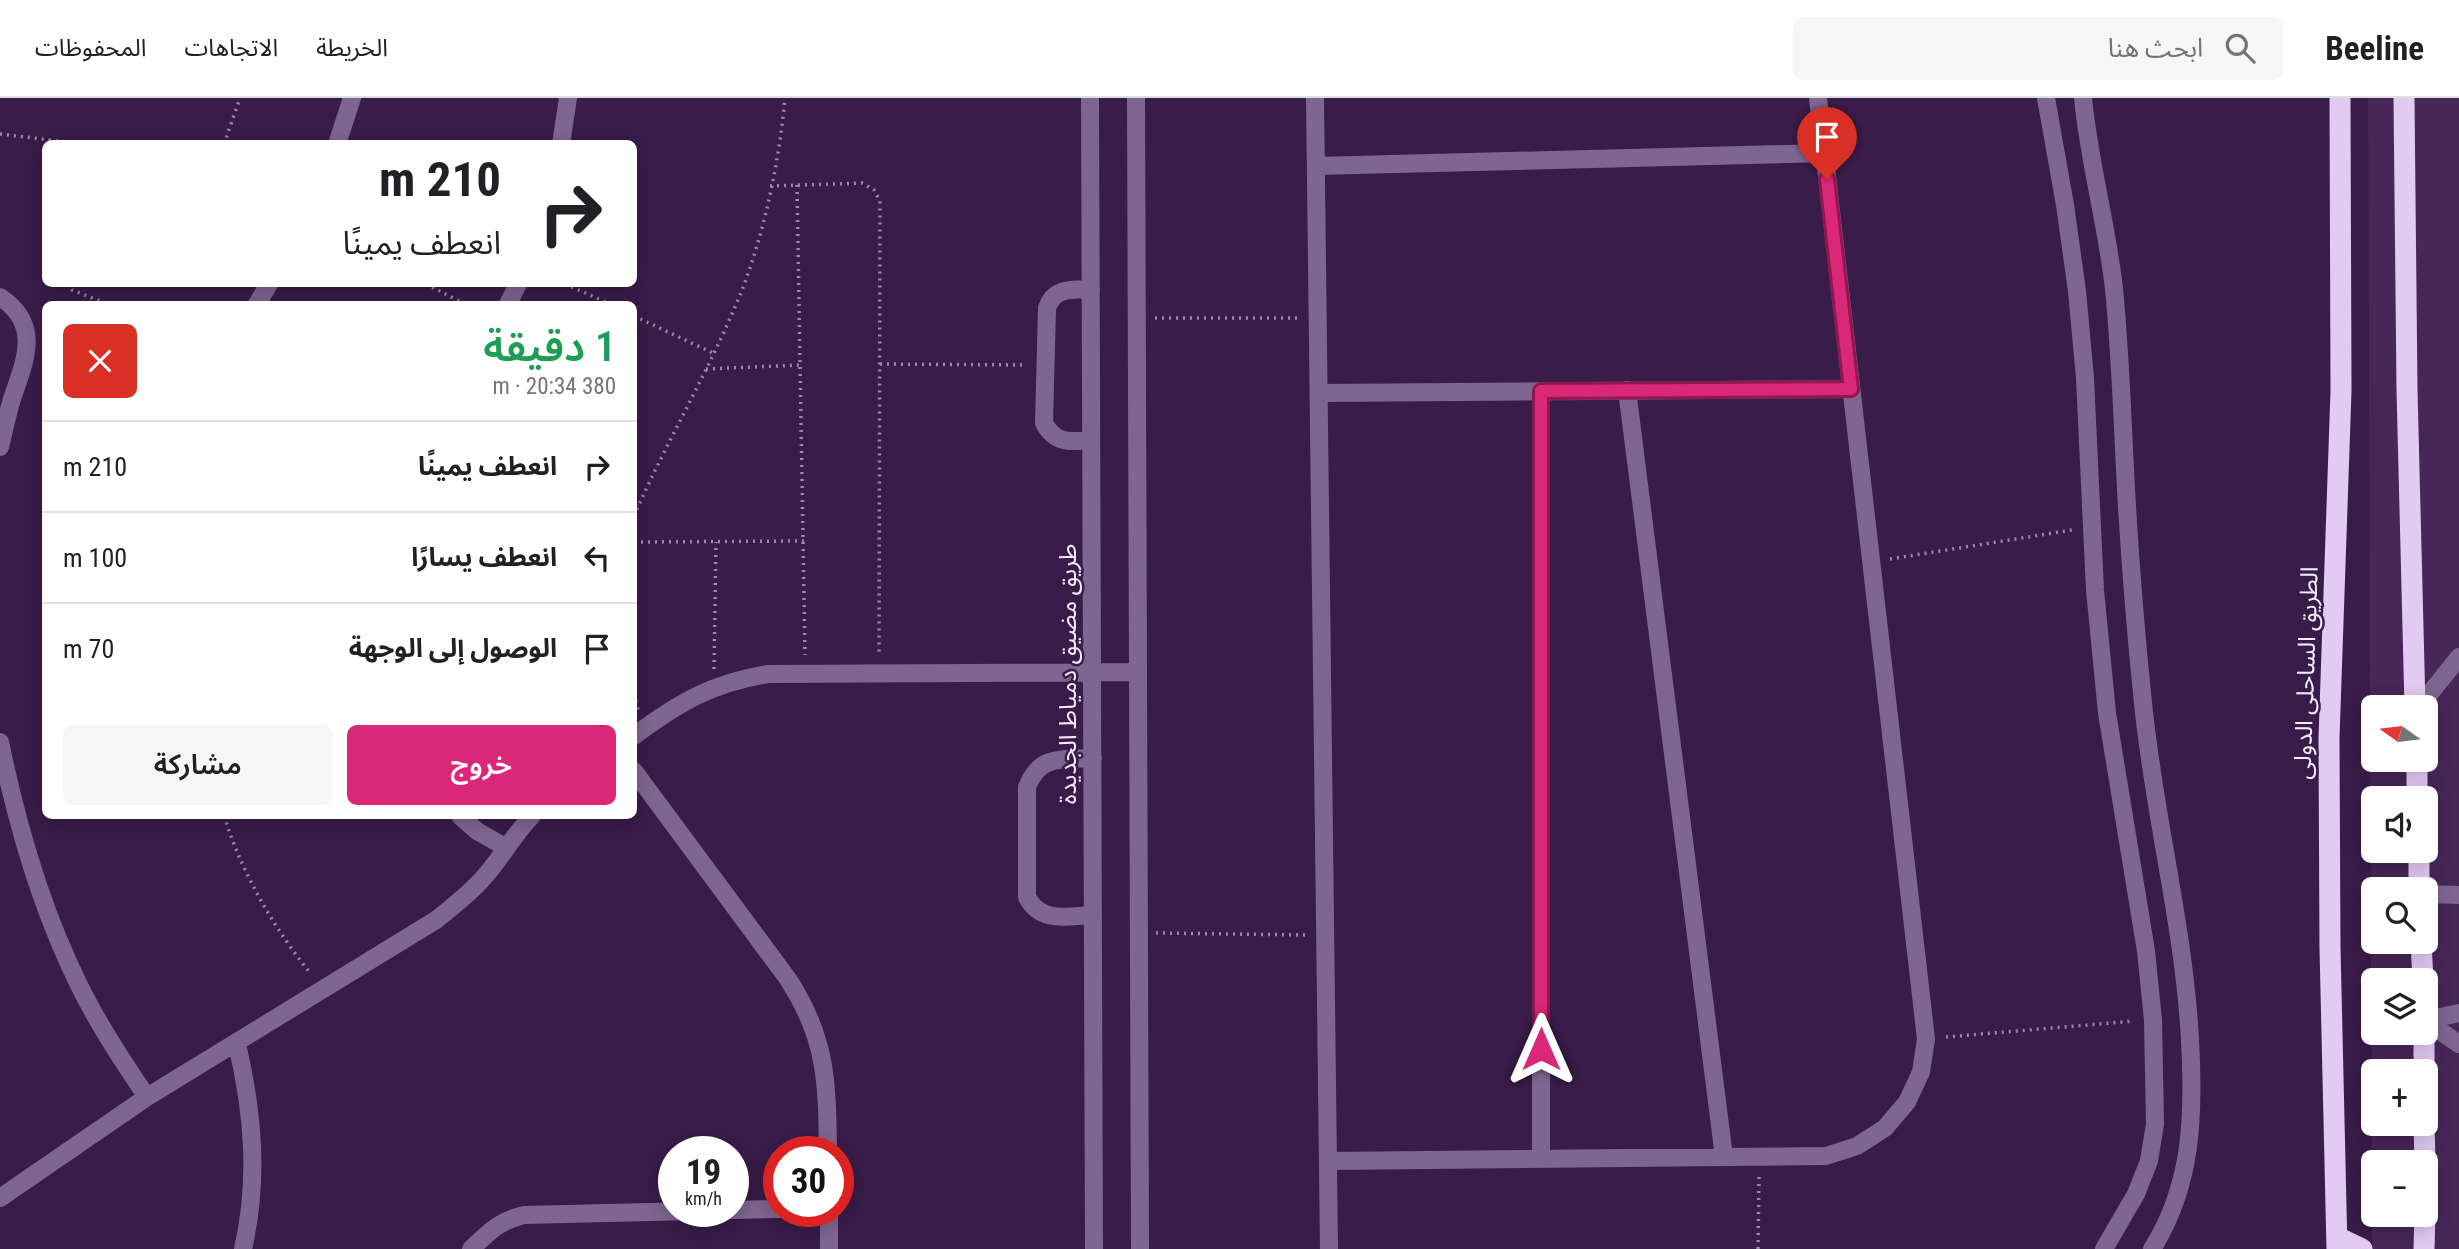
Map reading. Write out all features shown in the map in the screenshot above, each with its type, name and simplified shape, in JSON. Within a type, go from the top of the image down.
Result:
[{"type":"highway","name":"الطريق الساحلى الدولى","points":[[2337,1243],[2330,948],[2329,737],[2341,391],[2340,98]]},
{"type":"highway","points":[[2404,98],[2407,390],[2417,695]]},
{"type":"highway","points":[[2404,1249],[2425,1245],[2425,1227]]},
{"type":"highway","points":[[2337,1243],[2362,1249]]},
{"type":"street","points":[[338,140],[352,98]]},
{"type":"street","points":[[562,140],[568,98]]},
{"type":"street","name":"طريق مضيق دمياط الجديدة","points":[[1090,98],[1094,1249]]},
{"type":"street","points":[[1136,98],[1140,1249]]},
{"type":"street","points":[[1315,98],[1329,1249]]},
{"type":"street","points":[[1328,1161],[1826,1156],[1857,1146],[1885,1128],[1907,1102],[1921,1072],[1926,1039],[1818,98]]},
{"type":"street","points":[[2046,98],[2077,291],[2107,713],[2146,951],[2153,1020],[2155,1124],[2149,1161],[2136,1195],[2104,1249]]},
{"type":"street","points":[[2083,98],[2114,287],[2122,376],[2132,587],[2143,708],[2182,947],[2190,1031],[2193,1086],[2190,1142],[2185,1169],[2172,1208],[2152,1249]]},
{"type":"street","points":[[1316,166],[1824,153]]},
{"type":"street","points":[[1091,289],[1061,290],[1049,301],[1044,423],[1059,440],[1068,443],[1091,440]]},
{"type":"street","points":[[0,297],[22,320],[27,341],[24,363],[0,447]]},
{"type":"street","points":[[1319,393],[1851,389]]},
{"type":"street","points":[[1627,390],[1724,1157]]},
{"type":"street","points":[[1541,391],[1541,1158]]},
{"type":"street","points":[[2427,695],[2459,657]]},
{"type":"street","points":[[637,734],[677,704],[714,687],[768,674],[1138,672]]},
{"type":"street","points":[[0,742],[20,823],[61,946],[101,1026],[147,1097]]},
{"type":"street","points":[[1093,758],[1049,760],[1041,766],[1027,787],[1027,897],[1036,910],[1049,917],[1093,915]]},
{"type":"street","points":[[637,775],[788,979],[808,1012],[825,1068],[827,1136]]},
{"type":"street","points":[[463,819],[477,831],[506,847]]},
{"type":"street","points":[[0,1198],[147,1097],[412,936],[458,902],[486,875],[529,819]]},
{"type":"street","points":[[2438,894],[2459,895]]},
{"type":"street","points":[[2438,1018],[2459,1013]]},
{"type":"street","points":[[2438,1029],[2459,1044]]},
{"type":"street","points":[[237,1044],[248,1089],[253,1135],[253,1181],[243,1249]]},
{"type":"street","points":[[471,1249],[493,1228],[508,1219],[524,1215],[658,1212]]},
{"type":"street","points":[[829,1227],[829,1249]]},
{"type":"path","points":[[225,140],[240,98]]},
{"type":"path","points":[[637,510],[743,288],[760,232],[785,98]]},
{"type":"path","points":[[0,134],[50,140]]},
{"type":"path","points":[[770,186],[862,183],[874,190],[881,208],[878,674]]},
{"type":"path","points":[[797,185],[806,674]]},
{"type":"path","points":[[70,287],[100,301]]},
{"type":"path","points":[[432,287],[459,301]]},
{"type":"path","points":[[572,287],[603,301]]},
{"type":"path","points":[[637,317],[713,353]]},
{"type":"path","points":[[1137,318],[1318,318]]},
{"type":"path","points":[[706,369],[800,365]]},
{"type":"path","points":[[880,365],[1045,365]]},
{"type":"path","points":[[1871,562],[2092,527]]},
{"type":"path","points":[[637,542],[804,541]]},
{"type":"path","points":[[714,687],[716,542]]},
{"type":"path","points":[[225,819],[246,871],[268,913],[293,952],[323,989]]},
{"type":"path","points":[[1139,933],[1325,935]]},
{"type":"path","points":[[1926,1039],[2153,1020]]},
{"type":"path","points":[[1758,1249],[1759,1157]]},
{"type":"shaded area","points":[[2368,98],[2459,98],[2459,1249],[2372,1249],[2372,1227],[2438,1227],[2438,1150],[2372,1150],[2372,1136],[2438,1136],[2438,1059],[2371,1059],[2371,1045],[2438,1045],[2438,968],[2371,968],[2371,954],[2438,954],[2438,877],[2371,877],[2371,863],[2438,863],[2438,786],[2370,786],[2370,772],[2438,772],[2438,695],[2370,695]]},
{"type":"route","points":[[1541,1049],[1541,391],[1851,389],[1827,179]]}]
